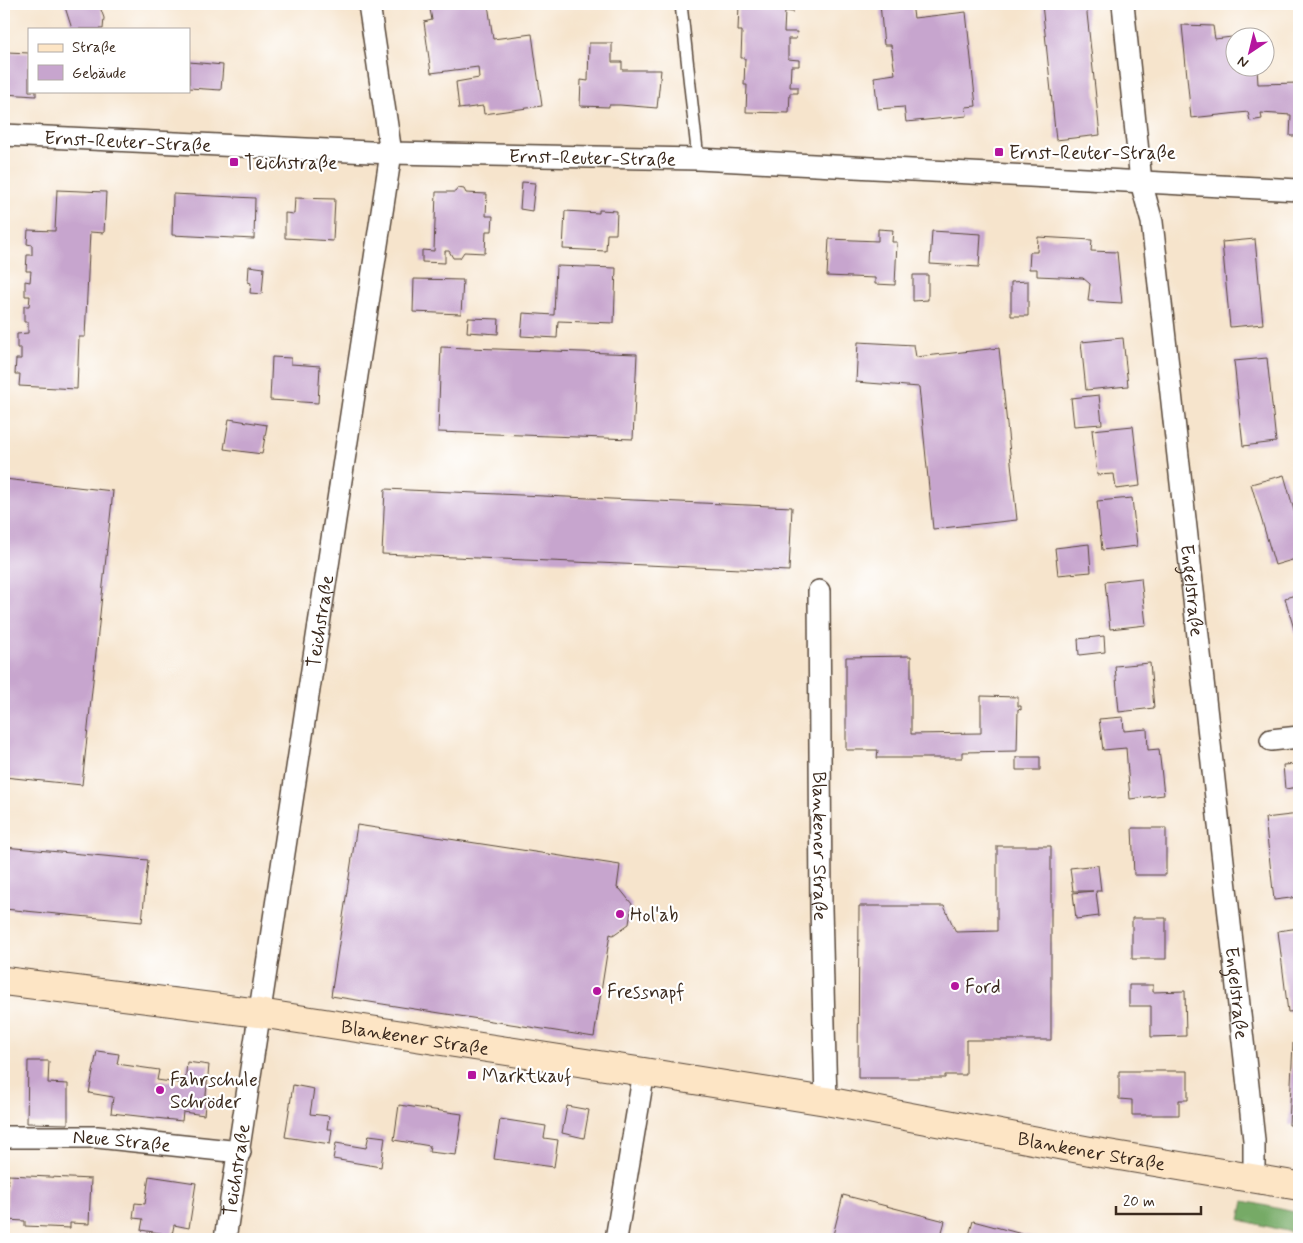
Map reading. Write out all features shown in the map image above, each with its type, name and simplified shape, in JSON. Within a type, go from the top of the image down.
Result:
[{"type":"main road","name":"Blankener Straße","points":[[4,981],[259,1013],[644,1072],[826,1101],[1090,1151],[1299,1186]]},
{"type":"street","name":"Teichstraße","points":[[225,1239],[240,1152],[259,1013],[391,153],[369,4]]},
{"type":"street","name":"Engelstraße","points":[[1123,4],[1141,182],[1152,222],[1254,1140],[1254,1178]]},
{"type":"street","name":"Ernst-Reuter-Straße","points":[[4,135],[391,153],[698,159],[1299,190]]},
{"type":"street","name":"Blankener Straße","points":[[819,591],[821,908],[826,1101]]},
{"type":"street","points":[[1271,740],[1299,737]]},
{"type":"street","points":[[616,1239],[644,1072]]},
{"type":"street","name":"Neue Straße","points":[[4,1137],[97,1137],[240,1152]]},
{"type":"lane","points":[[681,4],[698,159]]},
{"type":"green space","points":[[1244,1201],[1299,1213],[1299,1234],[1240,1220]]},
{"type":"building","points":[[64,4],[99,4],[104,18],[103,28],[72,28]]},
{"type":"building","points":[[429,4],[488,4],[493,39],[532,34],[542,106],[484,114],[483,106],[459,109],[456,82],[479,78],[478,67],[431,73],[424,22],[432,20]]},
{"type":"building","points":[[739,4],[793,4],[793,12],[785,11],[784,32],[797,32],[796,39],[788,39],[788,59],[799,60],[799,66],[791,66],[790,87],[798,87],[798,93],[790,93],[789,113],[746,112],[745,58],[741,58],[742,31],[738,31]]},
{"type":"building","points":[[880,4],[912,4],[914,18],[966,12],[976,106],[966,107],[967,116],[906,122],[904,107],[878,109],[874,77],[895,74],[891,45],[884,45]]},
{"type":"building","points":[[1042,4],[1086,4],[1100,135],[1056,140]]},
{"type":"building","points":[[1182,25],[1213,26],[1215,39],[1226,38],[1226,78],[1258,78],[1258,84],[1299,83],[1299,136],[1290,136],[1291,115],[1261,113],[1262,119],[1250,121],[1248,112],[1191,118]]},
{"type":"building","points":[[589,43],[612,43],[612,62],[622,62],[622,70],[661,70],[657,108],[620,105],[609,105],[609,107],[580,106],[581,80],[588,81]]},
{"type":"building","points":[[4,49],[7,49],[7,52],[28,53],[28,92],[36,92],[36,96],[4,94]]},
{"type":"building","points":[[190,62],[223,65],[221,90],[190,88]]},
{"type":"building","points":[[522,182],[535,183],[532,211],[520,209]]},
{"type":"building","points":[[458,188],[464,189],[466,193],[487,194],[486,216],[493,216],[492,231],[486,231],[485,253],[464,252],[460,258],[453,258],[449,251],[445,251],[445,263],[422,262],[422,250],[434,251],[436,192],[455,192]]},
{"type":"building","points":[[57,190],[106,192],[104,233],[90,232],[85,337],[79,337],[77,389],[19,386],[20,374],[15,374],[16,359],[21,359],[21,348],[17,348],[17,334],[28,333],[28,322],[24,322],[24,306],[29,306],[30,296],[25,296],[25,281],[30,282],[31,271],[26,271],[27,255],[32,255],[32,245],[27,244],[28,230],[55,231]]},
{"type":"building","points":[[173,194],[255,198],[254,239],[172,235]]},
{"type":"building","points":[[295,198],[335,199],[333,241],[285,238],[285,213],[294,214]]},
{"type":"building","points":[[599,210],[617,211],[616,234],[607,234],[606,251],[563,249],[565,211],[599,213]]},
{"type":"building","points":[[878,229],[893,230],[892,242],[897,242],[895,285],[875,284],[875,278],[827,276],[829,239],[878,241]]},
{"type":"building","points":[[932,231],[981,234],[979,267],[930,264]]},
{"type":"building","points":[[1038,237],[1092,240],[1091,251],[1117,252],[1122,303],[1088,301],[1090,284],[1083,278],[1037,276],[1037,269],[1029,269],[1030,252],[1037,252]]},
{"type":"building","points":[[1255,239],[1263,324],[1230,327],[1222,242]]},
{"type":"building","points":[[249,266],[264,268],[262,294],[250,293],[251,283],[248,282]]},
{"type":"building","points":[[556,266],[616,268],[614,323],[558,321],[557,338],[521,336],[523,313],[554,315]]},
{"type":"building","points":[[913,275],[928,275],[928,300],[913,301]]},
{"type":"building","points":[[414,279],[463,280],[461,314],[413,312]]},
{"type":"building","points":[[1028,281],[1028,316],[1011,316],[1011,282]]},
{"type":"building","points":[[468,318],[499,319],[498,334],[467,332]]},
{"type":"building","points":[[1123,338],[1128,386],[1086,390],[1081,342]]},
{"type":"building","points":[[858,342],[914,345],[916,357],[999,348],[1017,520],[933,529],[919,387],[856,382]]},
{"type":"building","points":[[441,347],[637,354],[633,439],[438,432]]},
{"type":"building","points":[[272,357],[291,358],[291,364],[320,366],[318,403],[270,400]]},
{"type":"building","points":[[1267,358],[1276,442],[1243,446],[1234,361]]},
{"type":"building","points":[[1099,395],[1102,424],[1074,426],[1071,398]]},
{"type":"building","points":[[229,419],[267,425],[262,454],[224,449]]},
{"type":"building","points":[[1133,426],[1140,486],[1116,489],[1114,474],[1097,475],[1092,430]]},
{"type":"building","points":[[1284,475],[1299,528],[1299,558],[1275,565],[1251,484]]},
{"type":"building","points":[[4,479],[113,491],[82,785],[4,777]]},
{"type":"building","points":[[385,489],[792,507],[789,571],[382,554]]},
{"type":"building","points":[[1132,498],[1137,546],[1102,550],[1097,501]]},
{"type":"building","points":[[1089,544],[1091,572],[1058,575],[1055,548]]},
{"type":"building","points":[[1141,578],[1146,625],[1110,629],[1105,582]]},
{"type":"building","points":[[1299,594],[1299,646],[1285,598]]},
{"type":"building","points":[[1104,636],[1105,652],[1079,655],[1078,639]]},
{"type":"building","points":[[911,656],[911,734],[981,733],[981,696],[1018,697],[1018,706],[1021,706],[1021,710],[1018,709],[1017,751],[962,752],[962,758],[877,758],[878,750],[846,750],[846,657]]},
{"type":"building","points":[[1150,663],[1154,708],[1119,712],[1115,666]]},
{"type":"building","points":[[1123,717],[1124,731],[1147,729],[1148,750],[1159,749],[1164,795],[1130,799],[1126,748],[1103,750],[1099,719]]},
{"type":"building","points":[[1016,757],[1040,757],[1040,770],[1016,770]]},
{"type":"building","points":[[1299,764],[1299,787],[1285,789],[1283,765]]},
{"type":"building","points":[[1299,814],[1299,897],[1274,900],[1265,818]]},
{"type":"building","points":[[357,825],[620,865],[617,888],[620,889],[632,904],[629,924],[613,935],[610,934],[594,1037],[331,996]]},
{"type":"building","points":[[1132,828],[1166,828],[1166,875],[1134,875]]},
{"type":"building","name":"Ford","points":[[997,846],[1051,846],[1051,1040],[966,1040],[966,1075],[945,1075],[945,1078],[858,1078],[859,906],[944,906],[956,932],[997,931]]},
{"type":"building","points":[[4,847],[148,860],[142,922],[4,909]]},
{"type":"building","points":[[1098,865],[1101,891],[1096,891],[1099,916],[1076,919],[1073,893],[1093,891],[1073,891],[1070,868]]},
{"type":"building","points":[[1132,918],[1166,918],[1166,959],[1132,959]]},
{"type":"building","points":[[1299,928],[1299,1011],[1288,1012],[1278,931]]},
{"type":"building","points":[[1129,985],[1153,985],[1153,992],[1185,991],[1186,1036],[1151,1037],[1151,1006],[1129,1006]]},
{"type":"building","points":[[1293,1043],[1299,1043],[1299,1125],[1289,1125]]},
{"type":"building","name":"Fahrschule Schröder","points":[[97,1051],[119,1054],[117,1064],[159,1070],[157,1080],[185,1084],[187,1062],[209,1065],[204,1115],[183,1112],[182,1121],[111,1113],[113,1097],[89,1093]]},
{"type":"building","points":[[28,1061],[49,1061],[48,1083],[68,1084],[68,1124],[27,1123]]},
{"type":"building","points":[[1119,1071],[1188,1071],[1188,1100],[1179,1100],[1179,1115],[1132,1115],[1132,1100],[1119,1099]]},
{"type":"building","points":[[293,1085],[314,1089],[310,1114],[329,1116],[327,1129],[332,1129],[330,1144],[285,1137]]},
{"type":"building","points":[[399,1105],[462,1114],[456,1155],[429,1152],[430,1146],[394,1140]]},
{"type":"building","points":[[567,1106],[589,1110],[584,1138],[562,1133]]},
{"type":"building","points":[[500,1119],[546,1126],[544,1138],[558,1140],[554,1167],[494,1159]]},
{"type":"building","points":[[369,1135],[385,1137],[381,1167],[333,1159],[336,1143],[366,1148]]},
{"type":"building","points":[[8,1175],[91,1179],[89,1224],[70,1223],[70,1228],[25,1226],[25,1221],[6,1220]]},
{"type":"building","points":[[149,1176],[196,1183],[189,1228],[174,1225],[172,1235],[141,1230],[143,1219],[133,1218],[135,1203],[145,1204]]},
{"type":"building","points":[[843,1195],[945,1221],[940,1239],[832,1239]]},
{"type":"building","points":[[973,1221],[1037,1238],[1037,1239],[968,1239]]},
{"type":"place","name":"Ernst-Reuter-Straße","points":[[999,152]]},
{"type":"place","name":"Teichstraße","points":[[234,162]]},
{"type":"place","name":"Hol'ab","points":[[620,914]]},
{"type":"place","name":"Ford","points":[[955,986]]},
{"type":"place","name":"Fressnapf","points":[[597,991]]},
{"type":"place","name":"Marktkauf","points":[[472,1075]]},
{"type":"place","name":"Fahrschule Schröder","points":[[160,1090]]}]
